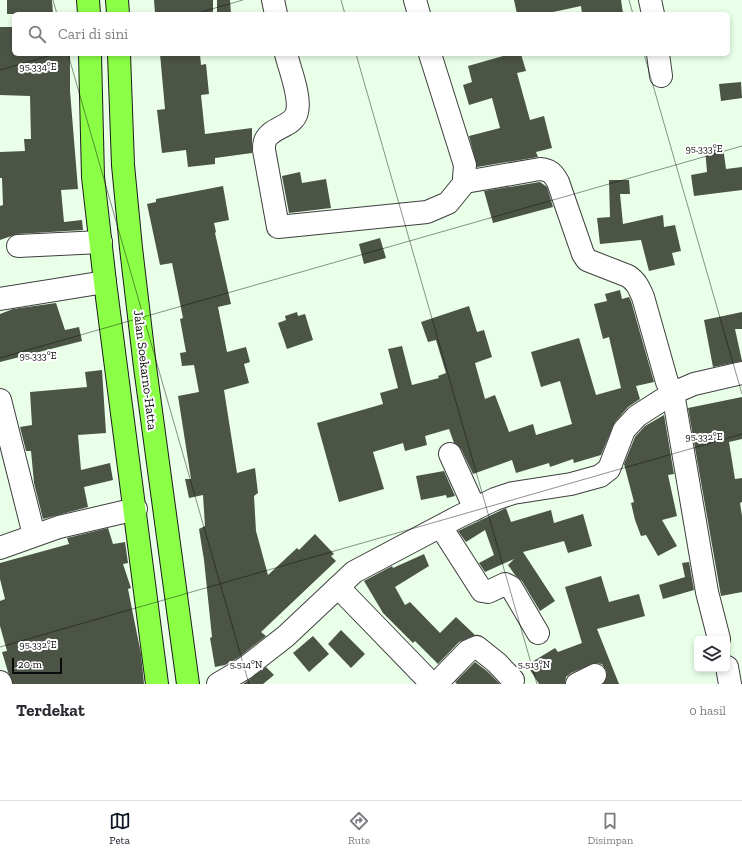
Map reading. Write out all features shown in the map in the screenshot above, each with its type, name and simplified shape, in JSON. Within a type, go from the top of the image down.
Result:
[{"type":"highway","points":[[88,0],[89,12]]},
{"type":"highway","points":[[117,0],[118,12]]},
{"type":"highway","points":[[90,56],[94,177],[105,282],[136,509],[157,684]]},
{"type":"highway","name":"Jalan Soekarno-Hatta","points":[[119,56],[123,166],[131,248],[146,375],[188,684]]},
{"type":"street","points":[[273,0],[276,12]]},
{"type":"street","points":[[415,0],[418,12]]},
{"type":"street","points":[[650,0],[653,12]]},
{"type":"street","points":[[286,56],[298,102],[297,114],[290,122],[271,134],[264,141],[264,150],[278,227],[427,212],[448,203],[465,182],[540,169],[548,170],[552,172],[558,182],[583,254],[587,260],[628,276],[634,280],[643,297],[667,382],[673,393],[707,592],[718,636]]},
{"type":"street","points":[[431,56],[465,165],[465,182]]},
{"type":"street","points":[[658,56],[661,76]]},
{"type":"street","points":[[18,246],[101,242]]},
{"type":"street","points":[[0,299],[105,282]]},
{"type":"street","points":[[218,684],[245,668],[286,636],[354,572],[475,509],[513,493],[571,484],[600,476],[609,469],[624,430],[629,423],[673,393],[694,384],[742,373]]},
{"type":"street","points":[[0,400],[34,535]]},
{"type":"street","points":[[450,454],[475,509]]},
{"type":"street","points":[[0,548],[59,527],[136,509]]},
{"type":"street","points":[[441,527],[482,591],[488,592],[505,584],[511,587],[538,633]]},
{"type":"street","points":[[338,587],[432,684]]},
{"type":"street","points":[[436,684],[468,651],[477,647],[497,663],[512,683]]},
{"type":"street","points":[[728,672],[730,684]]},
{"type":"building","points":[[7,0],[52,0],[53,12],[12,12],[12,14],[7,14]]},
{"type":"building","points":[[154,0],[213,0],[213,12],[155,12]]},
{"type":"building","points":[[217,0],[230,0],[231,12],[217,12]]},
{"type":"building","points":[[514,0],[621,0],[623,12],[582,12],[581,6],[553,12],[517,12]]},
{"type":"building","points":[[0,27],[12,27],[12,56],[70,56],[70,91],[78,189],[61,190],[64,222],[82,220],[83,230],[17,234],[0,240],[0,206],[3,205],[2,178],[0,178],[0,152],[25,151],[24,139],[31,139],[30,96],[0,95]]},
{"type":"building","points":[[160,56],[200,56],[201,65],[206,64],[209,94],[201,95],[205,134],[252,128],[252,153],[215,158],[215,164],[188,167],[186,150],[162,153],[157,110],[165,109]]},
{"type":"building","points":[[503,56],[522,56],[526,71],[517,73],[530,120],[544,116],[552,148],[536,152],[538,157],[477,167],[469,136],[500,128],[492,98],[469,105],[463,85],[472,82],[468,66]]},
{"type":"building","points":[[741,82],[742,98],[721,101],[719,84]]},
{"type":"building","points":[[723,147],[726,169],[742,167],[742,190],[694,196],[691,175],[707,172],[705,148]]},
{"type":"building","points":[[300,172],[302,183],[326,179],[331,208],[289,213],[282,176]]},
{"type":"building","points":[[609,180],[629,180],[630,194],[620,194],[623,224],[663,215],[664,227],[675,225],[681,251],[672,253],[675,265],[649,271],[641,240],[600,244],[597,218],[610,217]]},
{"type":"building","points":[[540,182],[547,187],[553,207],[493,223],[484,191]]},
{"type":"building","points":[[223,186],[229,220],[214,223],[231,304],[218,307],[227,352],[246,347],[250,362],[244,364],[249,383],[224,390],[237,473],[255,468],[258,493],[254,496],[256,531],[268,575],[297,548],[299,550],[315,534],[334,554],[331,556],[336,561],[261,632],[266,636],[238,658],[225,665],[215,667],[210,638],[212,637],[204,560],[199,529],[205,526],[203,495],[189,498],[185,479],[191,479],[178,396],[199,392],[194,365],[182,366],[180,353],[186,352],[180,319],[183,318],[172,263],[160,265],[147,204],[156,202],[156,199]]},
{"type":"building","points":[[380,238],[386,258],[364,264],[359,244]]},
{"type":"building","points":[[620,290],[622,299],[629,297],[631,301],[654,382],[636,386],[640,399],[628,407],[615,422],[601,455],[574,463],[573,459],[550,467],[549,463],[516,473],[512,460],[473,474],[461,449],[454,443],[449,429],[425,436],[427,445],[405,451],[403,443],[373,452],[384,489],[339,502],[317,423],[383,404],[380,393],[398,388],[388,349],[402,346],[412,385],[439,378],[438,376],[446,373],[436,340],[428,342],[421,322],[469,306],[477,332],[484,330],[492,357],[475,363],[485,399],[495,395],[509,432],[533,424],[536,435],[572,424],[560,381],[541,387],[531,352],[579,338],[596,395],[621,388],[609,337],[603,339],[594,304],[607,301],[605,294]]},
{"type":"building","points":[[56,303],[65,330],[79,327],[82,341],[0,362],[0,314],[13,309]]},
{"type":"building","points":[[297,312],[298,316],[305,314],[313,340],[287,349],[278,323],[286,320],[285,316]]},
{"type":"building","points":[[742,312],[742,329],[735,329],[742,361],[713,367],[704,320]]},
{"type":"building","points":[[102,370],[106,433],[78,435],[81,470],[110,463],[113,480],[84,487],[88,507],[43,519],[34,483],[31,451],[26,451],[20,427],[32,425],[30,392],[87,387],[85,372]]},
{"type":"building","points":[[742,397],[742,439],[729,442],[735,479],[742,478],[742,502],[740,503],[742,516],[742,592],[721,596],[688,408]]},
{"type":"building","points":[[664,415],[674,474],[668,475],[677,516],[662,520],[677,546],[658,556],[646,535],[641,536],[635,520],[631,503],[634,502],[624,464],[635,437],[645,426]]},
{"type":"building","points":[[444,471],[455,496],[447,498],[446,495],[421,500],[416,476]]},
{"type":"building","points":[[506,508],[511,522],[551,510],[554,523],[583,514],[592,546],[568,553],[564,541],[523,552],[555,601],[540,611],[522,581],[515,575],[508,565],[514,559],[485,572],[479,563],[494,555],[485,530],[466,542],[458,531]]},
{"type":"building","points":[[108,528],[113,544],[125,542],[128,563],[123,564],[131,588],[128,589],[141,654],[144,684],[13,684],[2,652],[7,651],[0,626],[0,601],[5,599],[0,579],[0,563],[69,544],[67,538]]},
{"type":"building","points":[[424,554],[429,566],[395,587],[405,605],[410,602],[440,633],[456,617],[475,635],[459,642],[438,664],[415,641],[413,643],[383,613],[364,581],[392,566],[393,568]]},
{"type":"building","points":[[689,562],[694,590],[663,599],[659,585],[685,577],[682,563]]},
{"type":"building","points":[[601,576],[609,602],[639,594],[645,616],[597,629],[619,684],[603,684],[607,676],[606,670],[602,664],[595,663],[571,673],[566,677],[565,684],[539,684],[527,665],[555,648],[558,652],[582,643],[565,587]]},
{"type":"building","points":[[341,630],[365,654],[351,668],[328,644]]},
{"type":"building","points":[[313,636],[329,654],[309,672],[293,653]]},
{"type":"building","points":[[475,662],[500,684],[457,684],[455,682]]},
{"type":"building","points":[[266,667],[274,675],[263,684],[243,684]]}]
